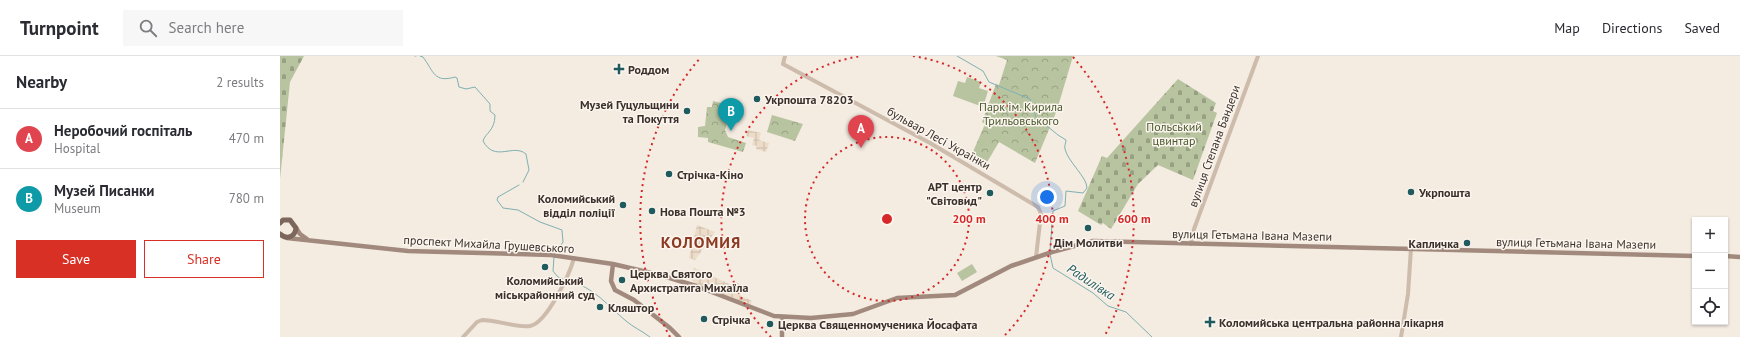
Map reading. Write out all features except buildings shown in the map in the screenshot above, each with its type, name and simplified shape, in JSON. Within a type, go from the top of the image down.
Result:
[{"type":"main road","points":[[280,217],[293,222],[304,238],[312,241]]},
{"type":"main road","points":[[280,223],[286,220]]},
{"type":"main road","points":[[280,234],[284,238],[293,235],[296,228]]},
{"type":"main road","name":"проспект Михайла Грушевського","points":[[284,238],[408,251],[551,255],[574,258],[613,264],[686,283],[753,309]]},
{"type":"main road","name":"вулиця Гетьмана Івана Мазепи","points":[[753,309],[782,318],[843,316],[898,298],[955,295],[995,273],[1050,252],[1093,241],[1692,256]]},
{"type":"main road","points":[[1728,256],[1740,257]]},
{"type":"main road","points":[[613,264],[611,274],[612,284],[620,294],[634,300],[670,328],[678,337]]},
{"type":"main road","points":[[782,318],[782,337]]},
{"type":"street","name":"бульвар Лесі Українки","points":[[785,56],[783,64],[971,166],[1038,207],[1041,214],[1036,257]]},
{"type":"street","name":"вулиця Степана Бандери","points":[[1190,244],[1194,229],[1258,56]]},
{"type":"street","points":[[1401,337],[1408,294],[1411,248]]},
{"type":"street","points":[[463,337],[477,322],[482,320],[528,326],[536,324],[563,286],[574,258]]},
{"type":"green space","points":[[280,56],[304,56],[290,82],[280,179]]},
{"type":"green space","name":"Парк ім. Кирила Трильовського","points":[[996,56],[1073,56],[1057,110],[1035,163],[999,142],[983,169],[969,161],[985,124],[982,122],[996,84],[999,85],[1007,60]]},
{"type":"green space","points":[[967,77],[981,82],[979,88],[988,91],[983,107],[953,96],[958,81],[965,83]]},
{"type":"green space","name":"Польський цвинтар","points":[[1178,79],[1216,103],[1213,111],[1217,113],[1193,180],[1158,165],[1138,184],[1111,229],[1103,223],[1101,225],[1078,211],[1102,156],[1107,158]]},
{"type":"green space","points":[[713,101],[725,104],[723,111],[735,115],[733,121],[727,124],[725,130],[728,137],[746,143],[743,152],[708,142],[708,138],[698,137],[698,127],[705,126],[707,107],[712,107]]},
{"type":"green space","points":[[772,115],[803,124],[795,141],[767,132]]},
{"type":"green space","points":[[972,264],[977,272],[962,281],[957,273]]},
{"type":"shaded area","points":[[748,130],[761,133],[759,140],[769,143],[766,152],[756,149],[757,146],[752,145],[754,138],[746,136]]},
{"type":"shaded area","points":[[697,225],[715,232],[695,260],[689,258]]},
{"type":"shaded area","points":[[694,268],[734,286],[736,282],[743,286],[739,295],[752,301],[750,306],[694,283],[690,276]]},
{"type":"waterway","points":[[420,56],[423,57],[435,75],[443,79],[455,77],[457,78],[459,87],[466,89],[475,87],[490,104],[490,111],[495,115],[495,120],[492,128],[483,141],[493,151],[498,152],[515,150],[526,154],[529,170],[523,182]]},
{"type":"waterway","name":"Радилівка","points":[[957,56],[983,71],[989,82],[1030,99],[1036,117],[1066,140],[1065,148],[1067,154],[1084,179],[1087,188],[1083,193],[1066,191],[1065,206],[1053,211],[1050,251]]},
{"type":"waterway","points":[[519,185],[498,197],[497,200],[503,208],[518,210],[540,222],[562,230],[563,242],[555,254]]},
{"type":"waterway","name":"Радилівка","points":[[1050,254],[1053,268],[1093,293],[1108,306],[1126,312],[1152,337]]},
{"type":"waterway","points":[[554,257],[553,271],[558,277],[563,279]]},
{"type":"waterway","points":[[569,281],[593,292],[629,323],[650,337]]},
{"type":"place","name":"Роддом","points":[[619,69]]},
{"type":"place","name":"Укрпошта 78203","points":[[757,99]]},
{"type":"place","name":"Музей Гуцульщини та Покуття","points":[[687,111]]},
{"type":"place","name":"Музей Писанки","points":[[731,131]]},
{"type":"place","name":"Неробочий госпіталь","points":[[861,148]]},
{"type":"place","name":"Стрічка-Кіно","points":[[669,174]]},
{"type":"place","name":"Укрпошта","points":[[1411,192]]},
{"type":"place","name":"АРТ центр \"Світовид\"","points":[[990,193]]},
{"type":"place","name":"Коломийський відділ поліції","points":[[623,205]]},
{"type":"place","name":"Нова Пошта №3","points":[[652,211]]},
{"type":"place","name":"Дім Молитви","points":[[1088,228]]},
{"type":"place","name":"Капличка","points":[[1467,243]]},
{"type":"place","name":"Коломийський міськрайонний суд","points":[[545,267]]},
{"type":"place","name":"Церква Святого Архистратига Михаїла","points":[[622,280]]},
{"type":"place","name":"Кляштор","points":[[600,307]]},
{"type":"place","name":"Стрічка","points":[[704,319]]},
{"type":"place","name":"Коломийська центральна районна лікарня","points":[[1210,322]]},
{"type":"place","name":"Церква Священномученика Йосафата","points":[[770,324]]},
{"type":"district","name":"КОЛОМИЯ","points":[[701,242]]}]
